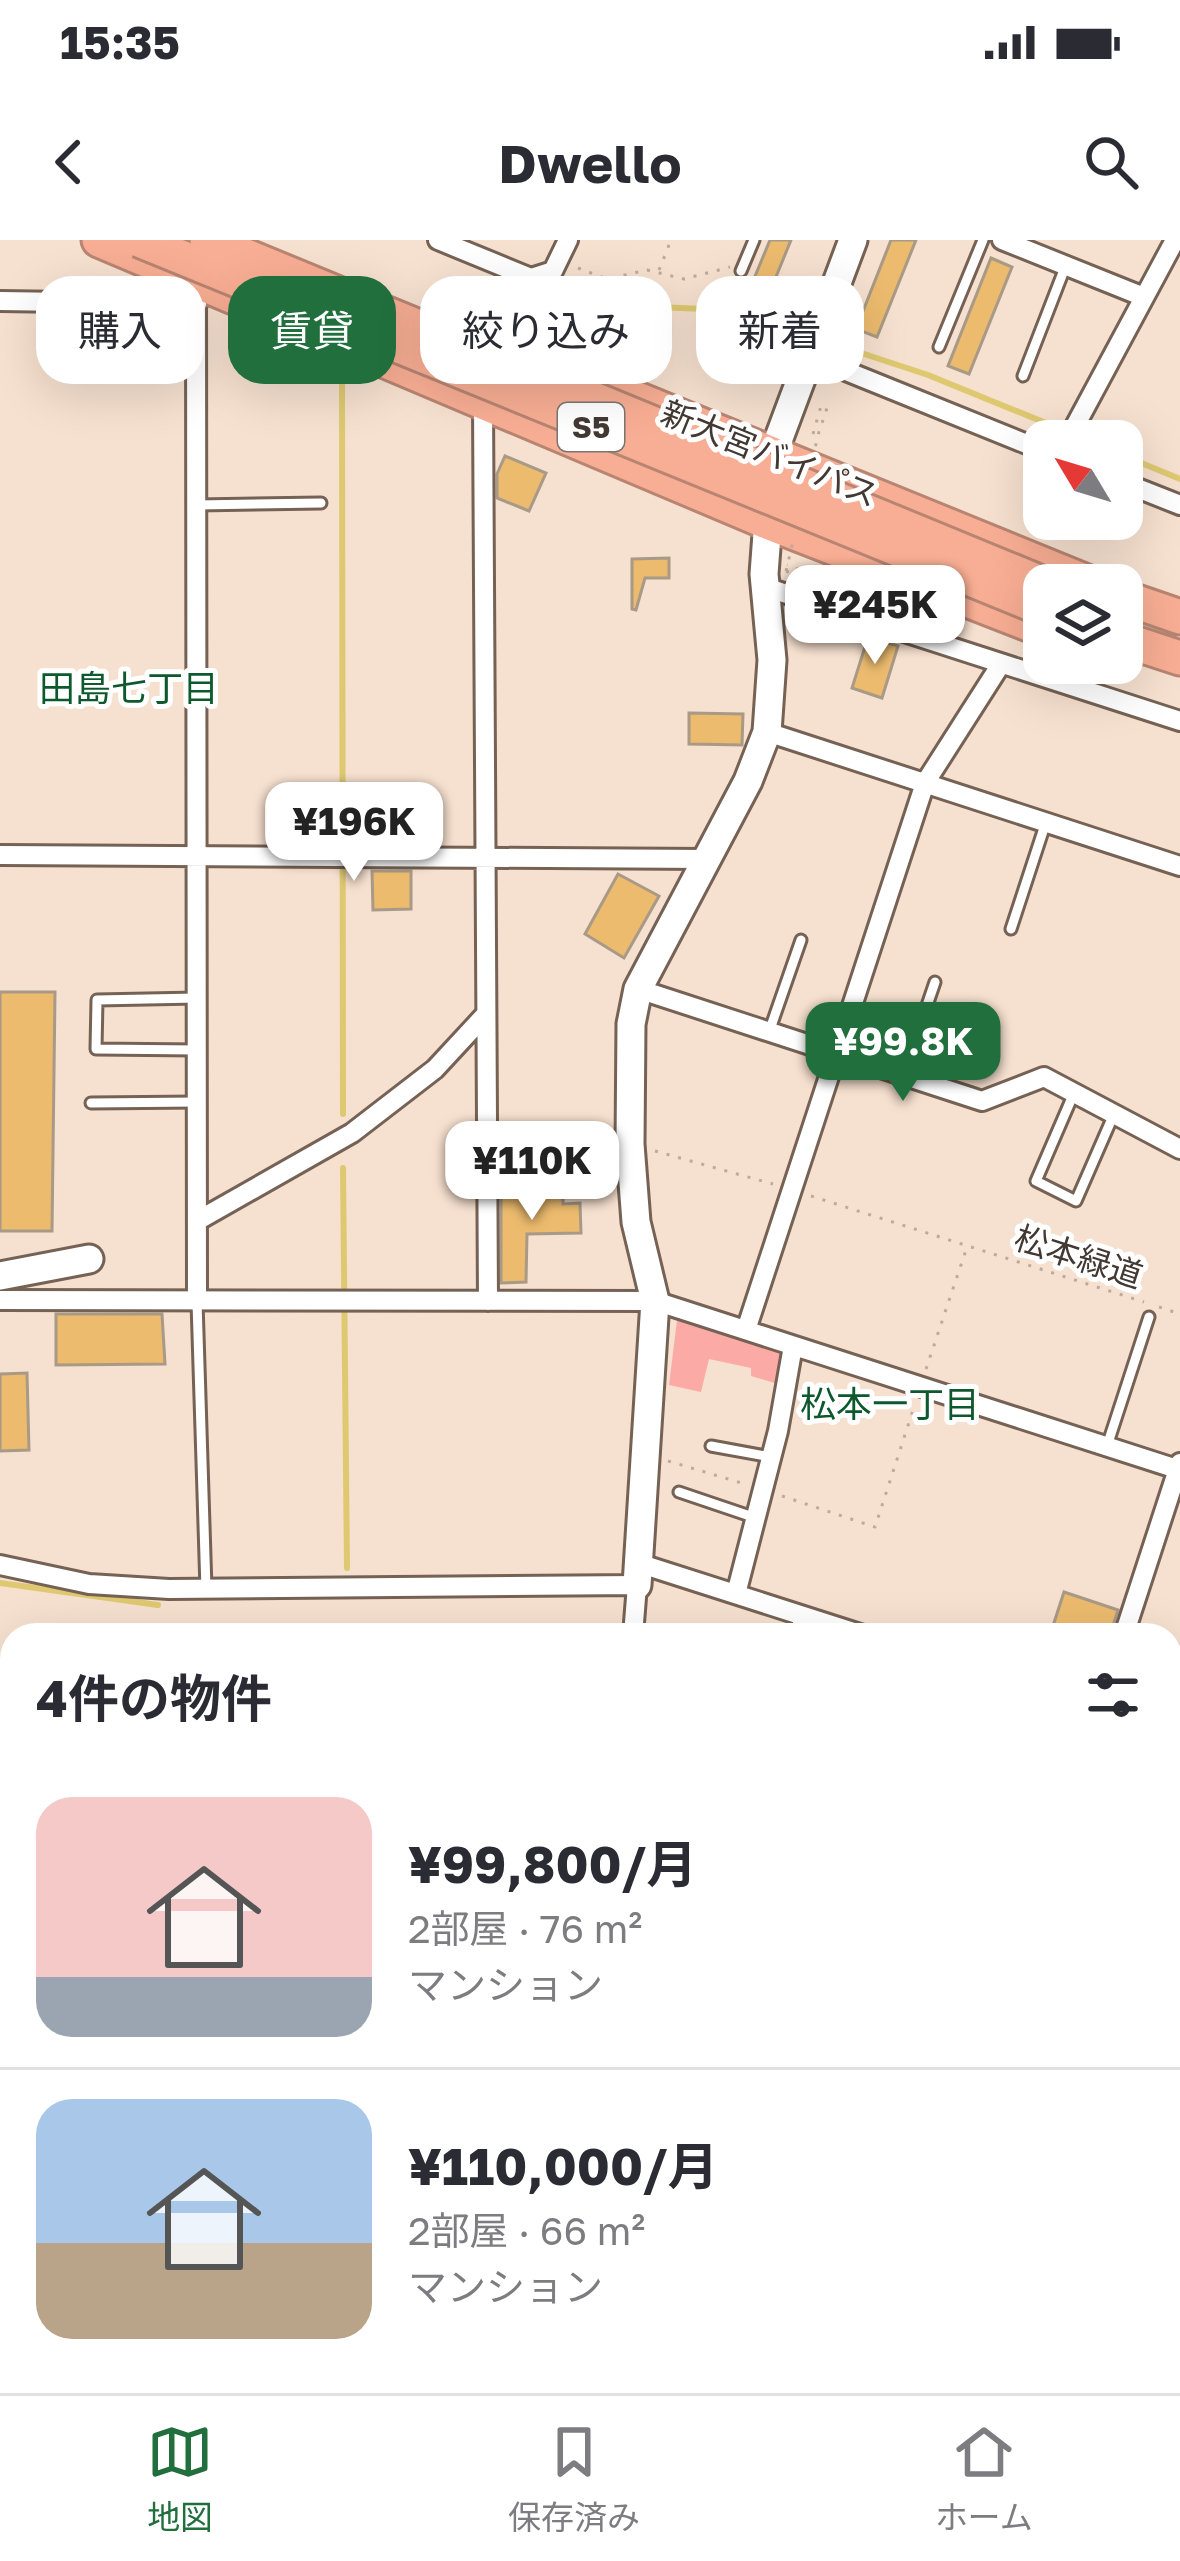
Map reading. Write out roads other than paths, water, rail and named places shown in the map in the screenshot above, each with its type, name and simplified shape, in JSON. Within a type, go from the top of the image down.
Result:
[{"type":"highway","name":"新大宮バイパス","points":[[99,240],[166,276]]},
{"type":"highway","name":"S5","points":[[139,240],[1023,600]]},
{"type":"highway","name":"S5","points":[[207,240],[1023,576]]},
{"type":"highway","name":"新大宮バイパス","points":[[247,240],[1043,564]]},
{"type":"highway","name":"新大宮バイパス","points":[[204,295],[1023,622]]},
{"type":"highway","points":[[1143,603],[1180,616]]},
{"type":"highway","points":[[1143,621],[1180,634]]},
{"type":"highway","points":[[1143,646],[1180,658]]},
{"type":"highway","points":[[1143,667],[1180,678]]},
{"type":"street","points":[[439,240],[484,249],[531,278],[548,275],[568,240]]},
{"type":"street","points":[[839,276],[853,240]]},
{"type":"street","points":[[1002,240],[1041,247],[1066,266],[1144,297]]},
{"type":"street","points":[[1078,420],[1174,240]]},
{"type":"street","points":[[0,301],[36,299]]},
{"type":"street","points":[[864,378],[1023,443]]},
{"type":"street","points":[[196,384],[197,1302]]},
{"type":"street","points":[[634,1623],[655,1301],[636,1222],[630,1144],[631,1024],[638,989],[709,859],[767,732],[776,579],[767,523],[773,454],[799,384]]},
{"type":"street","points":[[483,404],[488,1301]]},
{"type":"street","points":[[1143,490],[1180,505]]},
{"type":"street","points":[[776,579],[1001,664],[1180,721]]},
{"type":"street","points":[[746,1330],[926,783],[1001,664]]},
{"type":"street","points":[[767,732],[1180,866]]},
{"type":"street","points":[[0,855],[709,859]]},
{"type":"street","points":[[638,989],[982,1101],[1044,1077],[1180,1149]]},
{"type":"street","points":[[197,1221],[352,1133],[435,1070],[485,1015]]},
{"type":"street","points":[[0,1276],[89,1259]]},
{"type":"street","points":[[0,1300],[655,1301],[1179,1467],[1128,1623]]},
{"type":"street","points":[[736,1594],[794,1346]]},
{"type":"street","points":[[0,1565],[89,1584],[206,1589],[637,1574],[736,1594],[826,1623]]},
{"type":"lane","points":[[741,271],[754,240]]},
{"type":"lane","points":[[939,347],[983,240]]},
{"type":"lane","points":[[1023,376],[1066,266]]},
{"type":"lane","points":[[197,505],[321,503]]},
{"type":"lane","points":[[1012,929],[1046,822]]},
{"type":"lane","points":[[769,1032],[801,940]]},
{"type":"lane","points":[[903,1076],[935,982]]},
{"type":"lane","points":[[197,998],[97,1000],[96,1049],[197,1050]]},
{"type":"lane","points":[[1074,1093],[1036,1180],[1076,1201],[1114,1114]]},
{"type":"lane","points":[[91,1103],[197,1102]]},
{"type":"lane","points":[[197,1302],[206,1589]]},
{"type":"lane","points":[[1107,1447],[1149,1318]]},
{"type":"lane","points":[[711,1446],[771,1457]]},
{"type":"lane","points":[[679,1492],[755,1518]]},
{"type":"lane","points":[[798,1623],[801,1615]]},
{"type":"waterway","points":[[672,308],[696,309]]},
{"type":"waterway","points":[[864,354],[1038,420]]},
{"type":"waterway","points":[[342,384],[343,1114]]},
{"type":"waterway","points":[[1143,464],[1180,479]]},
{"type":"waterway","points":[[343,1168],[347,1568]]},
{"type":"waterway","points":[[0,1583],[158,1605]]},
{"type":"district","name":"田島七丁目","points":[[129,687]]},
{"type":"district","name":"松本一丁目","points":[[890,1403]]}]
